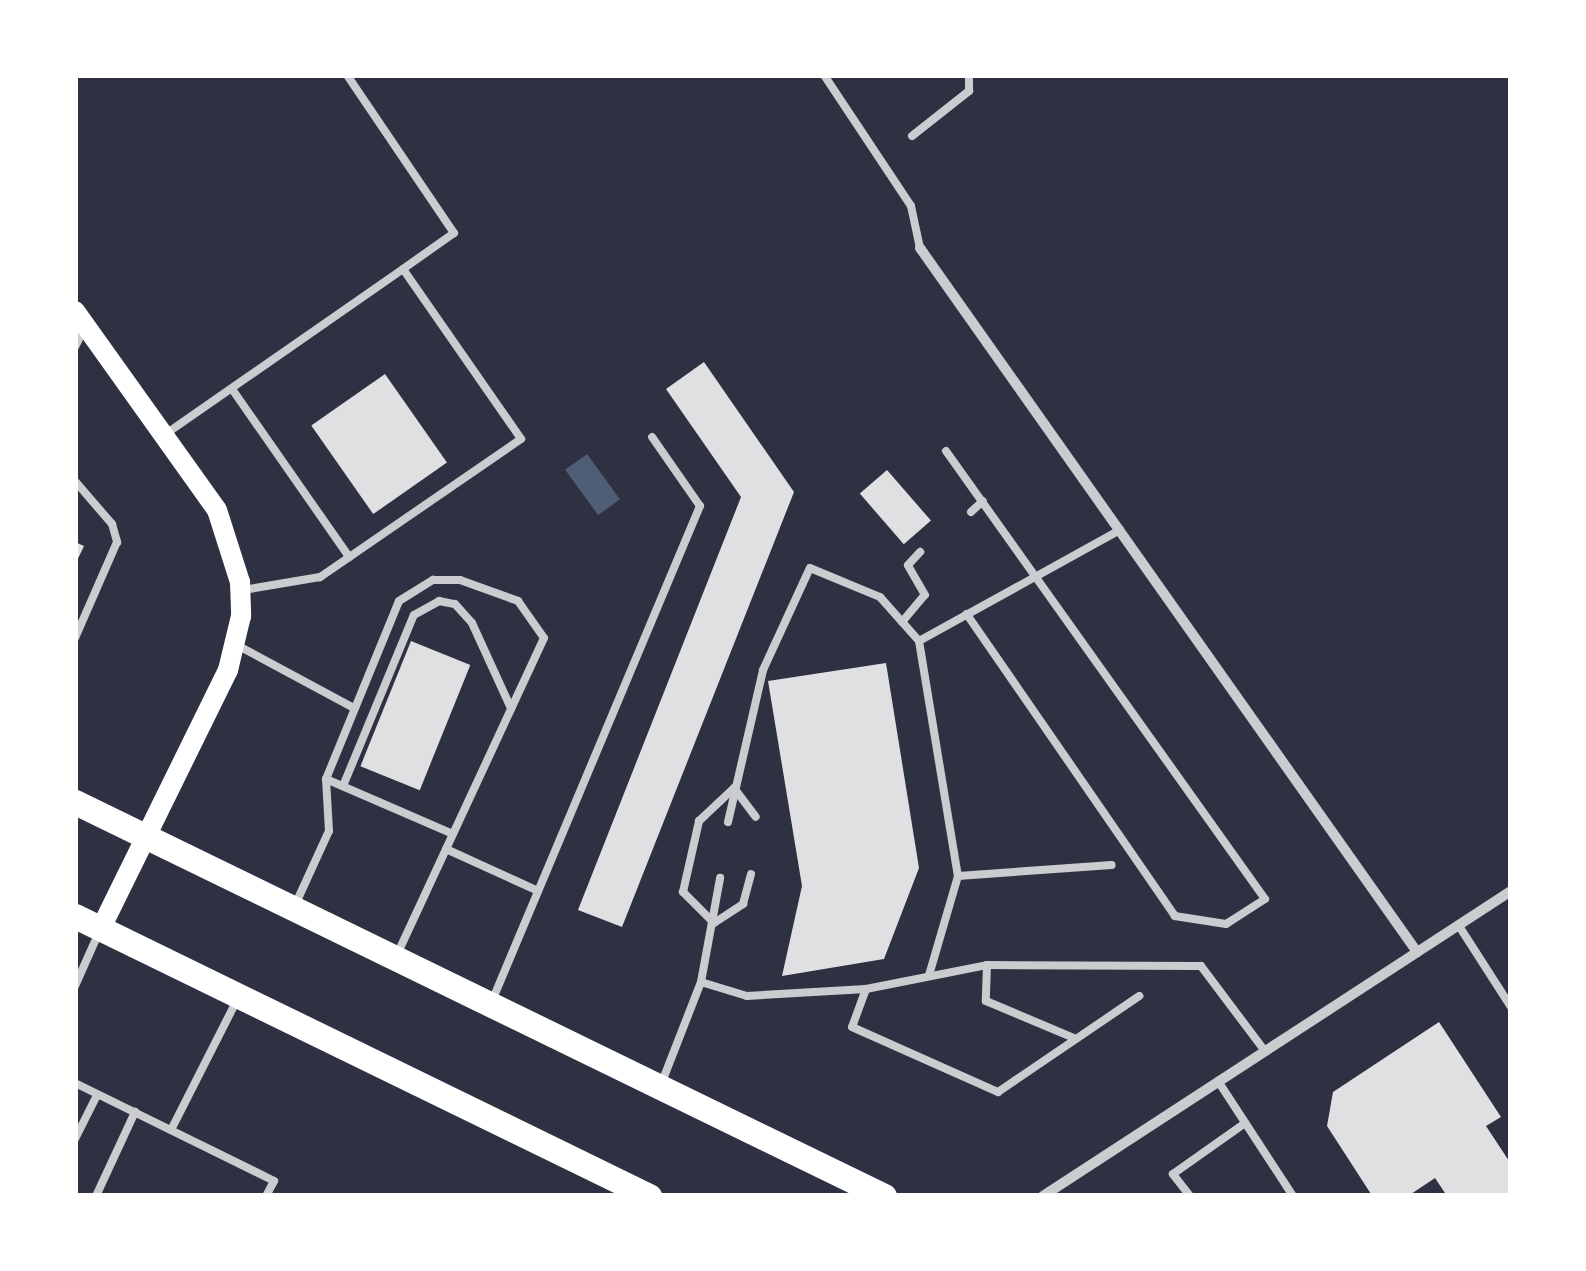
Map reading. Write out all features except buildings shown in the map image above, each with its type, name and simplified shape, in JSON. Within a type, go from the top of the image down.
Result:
[{"type":"main road","points":[[80,318],[216,510],[232,544],[240,590],[235,644],[101,928]]},
{"type":"main road","points":[[75,802],[884,1196]]},
{"type":"main road","points":[[75,916],[649,1196]]},
{"type":"street","points":[[920,248],[1417,952]]},
{"type":"street","points":[[1043,1196],[1511,891]]},
{"type":"lane","points":[[164,436],[454,233],[347,75]]},
{"type":"lane","points":[[824,75],[911,206],[920,248]]},
{"type":"lane","points":[[912,136],[969,91],[969,75]]},
{"type":"lane","points":[[240,590],[320,577],[522,439],[403,270]]},
{"type":"lane","points":[[75,348],[80,318]]},
{"type":"lane","points":[[232,388],[349,557]]},
{"type":"lane","points":[[491,1002],[700,506],[652,437]]},
{"type":"lane","points":[[946,451],[1265,899],[1226,924],[1175,916],[966,614]]},
{"type":"lane","points":[[75,481],[112,524],[116,542],[75,638]]},
{"type":"lane","points":[[971,512],[983,502]]},
{"type":"lane","points":[[919,641],[1035,572],[1120,530]]},
{"type":"lane","points":[[902,622],[925,595],[908,565],[920,552]]},
{"type":"lane","points":[[728,822],[762,670],[810,568],[880,596],[919,641],[958,876],[929,975]]},
{"type":"lane","points":[[294,908],[329,830],[326,779],[399,602],[433,580],[460,580],[518,601],[544,638],[396,957]]},
{"type":"lane","points":[[342,786],[414,615],[439,602],[455,604],[472,623],[512,708]]},
{"type":"lane","points":[[235,644],[354,708]]},
{"type":"lane","points":[[326,779],[453,834]]},
{"type":"lane","points":[[734,788],[756,817]]},
{"type":"lane","points":[[714,923],[684,892],[699,821],[734,788]]},
{"type":"lane","points":[[446,849],[538,891]]},
{"type":"lane","points":[[958,876],[1112,866]]},
{"type":"lane","points":[[714,923],[743,904],[751,874]]},
{"type":"lane","points":[[660,1086],[701,982],[720,878]]},
{"type":"lane","points":[[1459,926],[1511,1007]]},
{"type":"lane","points":[[75,986],[101,928]]},
{"type":"lane","points":[[701,982],[747,996],[866,989],[987,965],[1201,966],[1264,1050]]},
{"type":"lane","points":[[987,965],[986,1001],[1074,1038]]},
{"type":"lane","points":[[866,989],[852,1026],[998,1092],[1139,996]]},
{"type":"lane","points":[[172,1130],[239,996]]},
{"type":"lane","points":[[1218,1082],[1294,1196]]},
{"type":"lane","points":[[75,1083],[274,1181],[266,1196]]},
{"type":"lane","points":[[75,1140],[97,1094]]},
{"type":"lane","points":[[96,1196],[135,1112]]},
{"type":"lane","points":[[1190,1196],[1173,1174],[1246,1124]]},
{"type":"water","points":[[587,454],[620,499],[598,515],[565,470]]}]
